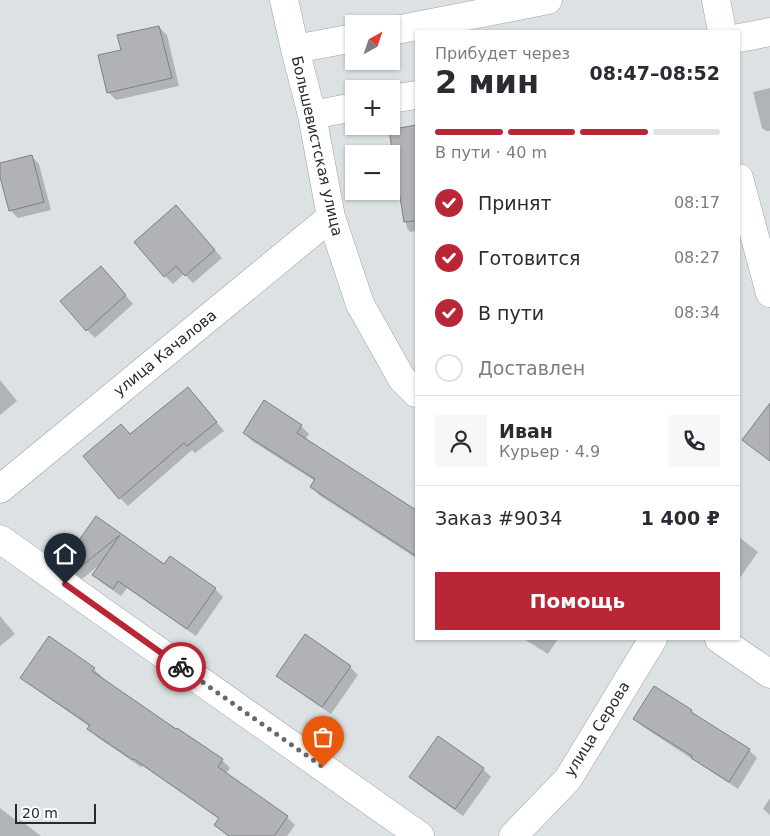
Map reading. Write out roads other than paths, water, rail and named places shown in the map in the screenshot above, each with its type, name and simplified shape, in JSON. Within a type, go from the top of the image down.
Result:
[{"type":"street","name":"Большевистская улица","points":[[284,0],[312,115],[331,217],[360,304],[402,379],[415,392]]},
{"type":"street","points":[[400,29],[548,0]]},
{"type":"street","points":[[716,0],[722,30]]},
{"type":"street","points":[[740,38],[770,32]]},
{"type":"street","points":[[295,49],[345,40]]},
{"type":"street","points":[[400,98],[415,95]]},
{"type":"street","points":[[312,115],[345,109]]},
{"type":"street","points":[[740,182],[770,293]]},
{"type":"street","name":"улица Качалова","points":[[0,488],[331,217]]},
{"type":"street","points":[[0,538],[420,836]]},
{"type":"street","name":"улица Серова","points":[[513,836],[568,778],[652,640]]},
{"type":"street","points":[[720,640],[770,674]]}]
